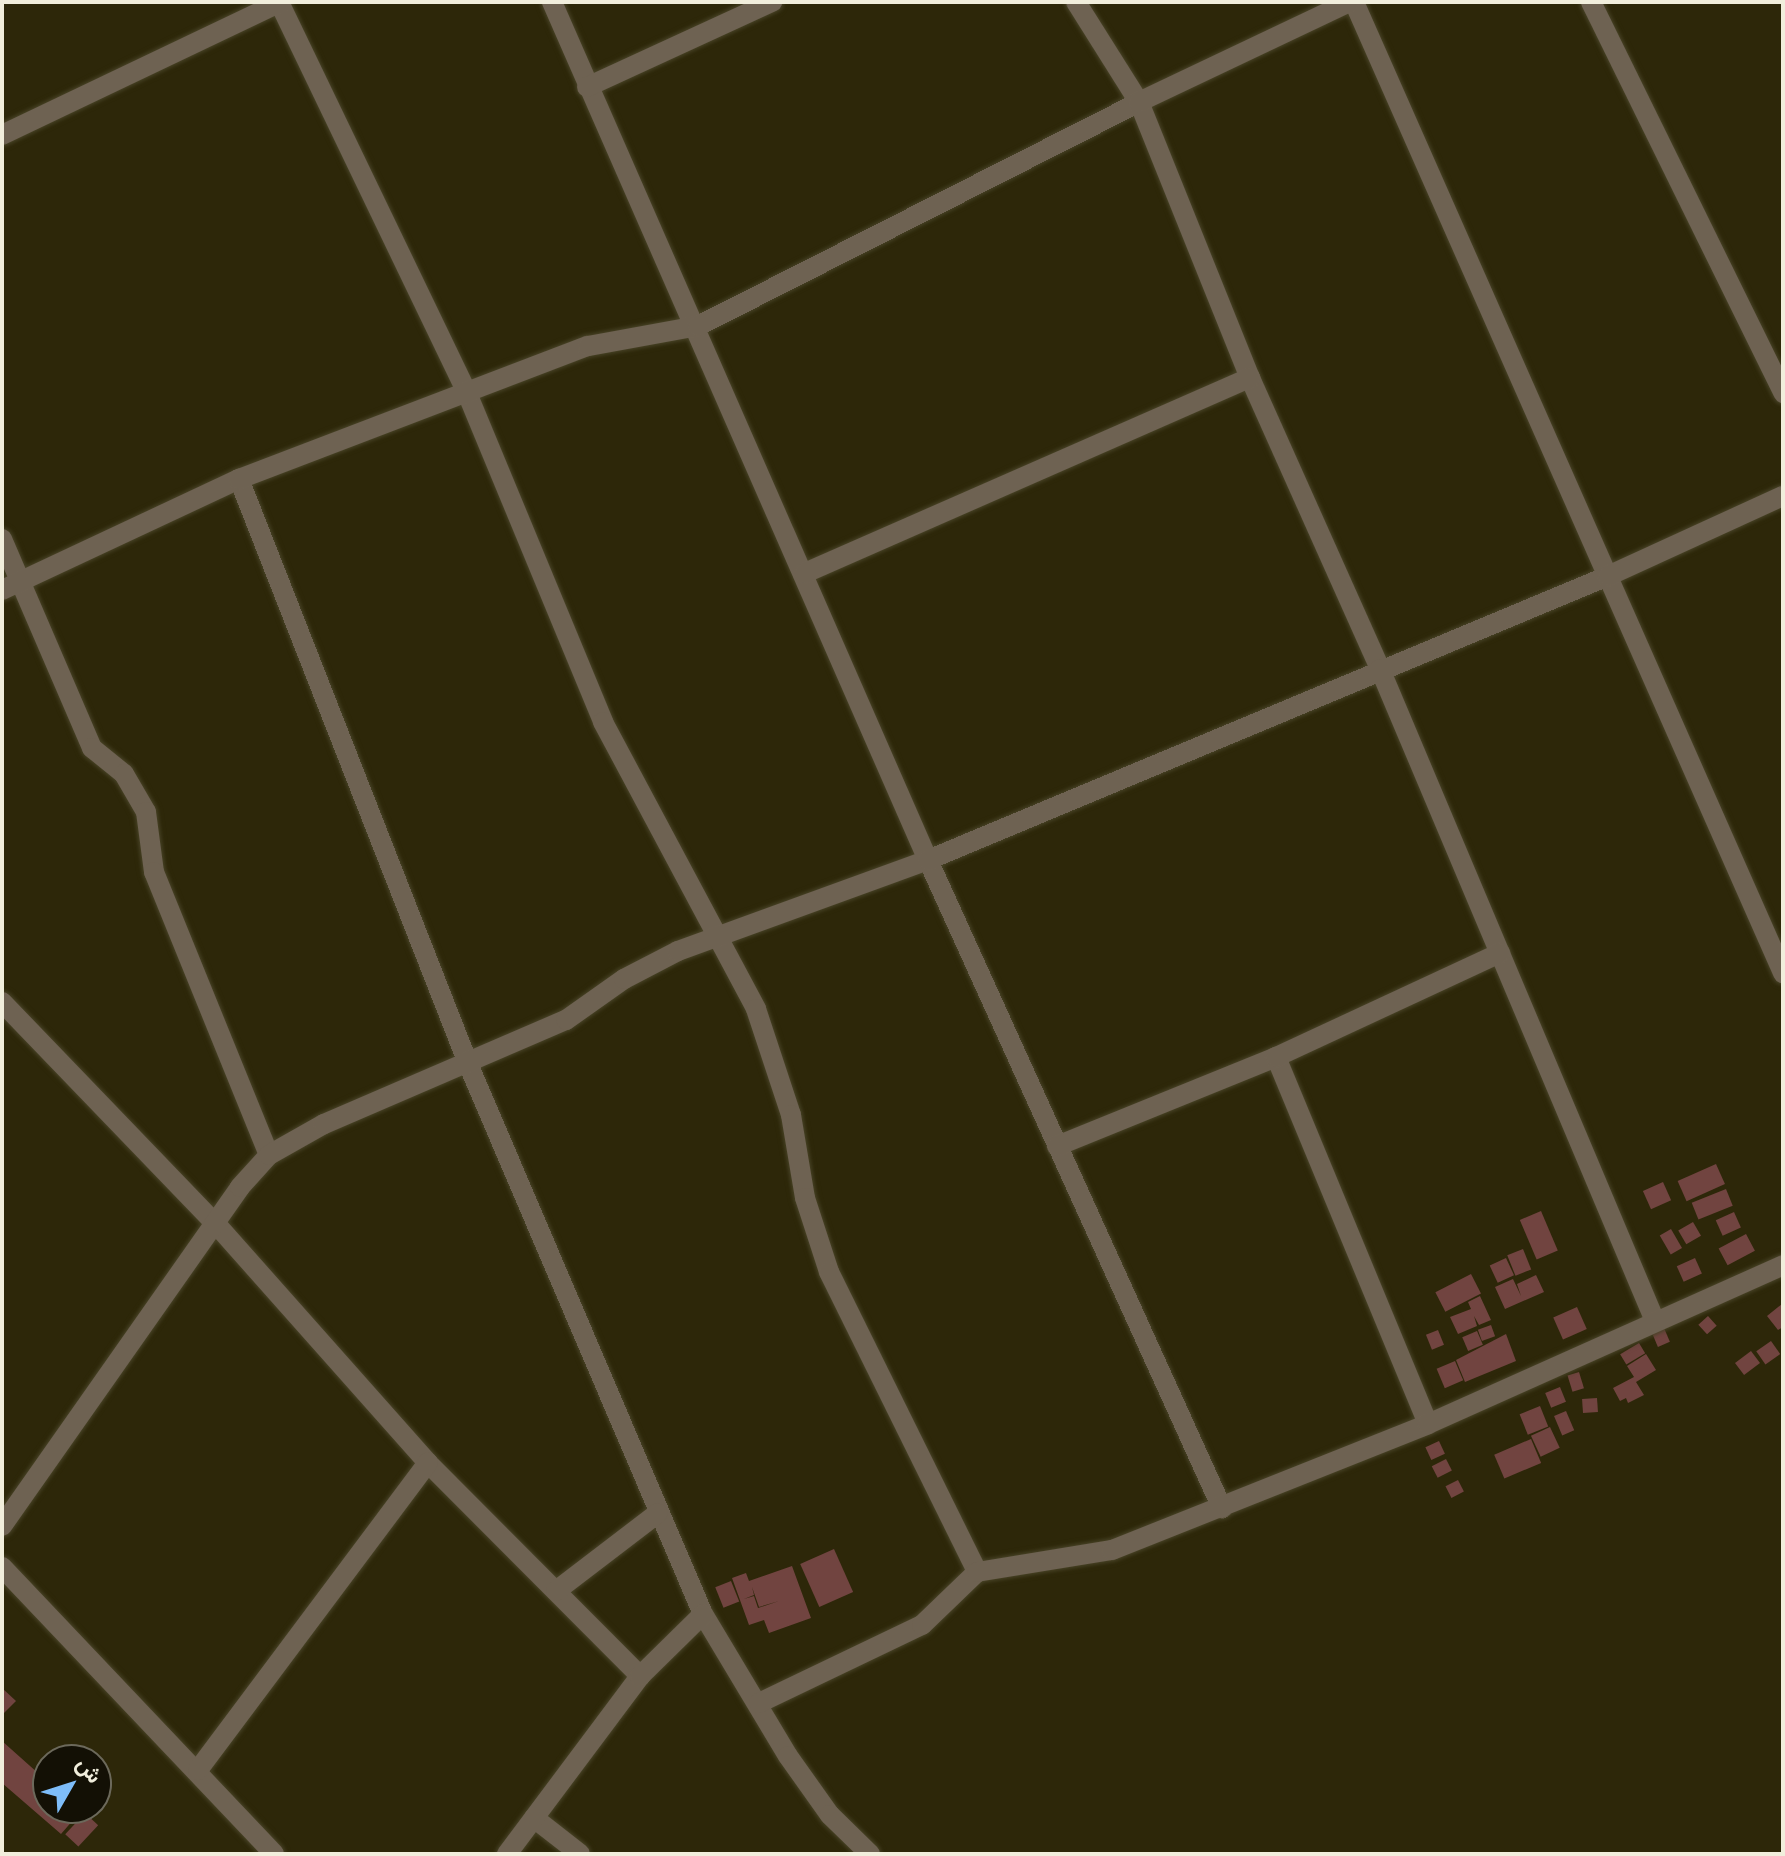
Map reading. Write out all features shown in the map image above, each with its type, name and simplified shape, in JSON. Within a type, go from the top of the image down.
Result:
[{"type":"street","points":[[552,2],[587,87],[698,326],[928,860],[1222,1508]]},
{"type":"street","points":[[587,87],[772,2]]},
{"type":"street","points":[[1076,2],[1139,102],[1250,378],[1380,669],[1655,1321]]},
{"type":"street","points":[[2,590],[239,479],[588,346],[698,326],[1139,102],[1352,2],[1783,973]]},
{"type":"street","points":[[1591,2],[1783,393]]},
{"type":"street","points":[[2,135],[279,3],[467,393],[603,722],[756,1009],[791,1115],[805,1198],[829,1272],[977,1572]]},
{"type":"street","points":[[805,573],[1250,378]]},
{"type":"street","points":[[239,479],[469,1066],[703,1614],[830,1815],[870,1854]]},
{"type":"street","points":[[2,1526],[216,1224],[269,1155],[324,1124],[469,1066],[566,1020],[624,979],[678,951],[928,860],[1608,576],[1783,496]]},
{"type":"street","points":[[2,539],[23,581],[92,748],[124,774],[146,812],[154,872],[269,1155]]},
{"type":"street","points":[[1057,1146],[1276,1057],[1500,953]]},
{"type":"street","points":[[4,1008],[216,1224],[428,1463],[640,1676]]},
{"type":"street","points":[[1276,1057],[1428,1424]]},
{"type":"street","points":[[759,1703],[922,1625],[977,1572],[1112,1550],[1428,1424],[1783,1265]]},
{"type":"street","points":[[198,1770],[428,1463]]},
{"type":"street","points":[[556,1591],[658,1513]]},
{"type":"street","points":[[2,1567],[198,1770],[274,1854]]},
{"type":"street","points":[[507,1854],[640,1676],[703,1614]]},
{"type":"street","points":[[534,1818],[580,1854]]},
{"type":"building","points":[[1716,1164],[1725,1184],[1687,1201],[1678,1181]]},
{"type":"building","points":[[1663,1182],[1671,1200],[1651,1209],[1643,1191]]},
{"type":"building","points":[[1726,1189],[1733,1206],[1698,1220],[1692,1203]]},
{"type":"building","points":[[1541,1211],[1558,1251],[1537,1260],[1520,1220]]},
{"type":"building","points":[[1734,1212],[1741,1228],[1723,1236],[1716,1220]]},
{"type":"building","points":[[1693,1222],[1701,1236],[1686,1244],[1678,1230]]},
{"type":"building","points":[[1671,1229],[1682,1248],[1671,1255],[1660,1236]]},
{"type":"building","points":[[1746,1234],[1755,1251],[1728,1265],[1719,1249]]},
{"type":"building","points":[[1523,1249],[1531,1269],[1515,1276],[1507,1255]]},
{"type":"building","points":[[1506,1258],[1514,1275],[1498,1283],[1490,1266]]},
{"type":"building","points":[[1695,1258],[1702,1274],[1684,1282],[1677,1266]]},
{"type":"building","points":[[1471,1274],[1481,1294],[1445,1312],[1435,1292]]},
{"type":"building","points":[[1536,1275],[1544,1292],[1505,1309],[1495,1287],[1513,1279],[1521,1296],[1517,1284]]},
{"type":"building","points":[[1480,1296],[1491,1320],[1479,1325],[1474,1316],[1477,1326],[1458,1334],[1450,1317],[1471,1309],[1468,1302]]},
{"type":"building","points":[[1782,1304],[1783,1327],[1778,1330],[1767,1316]]},
{"type":"building","points":[[1577,1307],[1587,1329],[1563,1340],[1553,1318]]},
{"type":"building","points":[[1708,1316],[1717,1326],[1707,1334],[1698,1325]]},
{"type":"building","points":[[1491,1325],[1495,1336],[1482,1341],[1478,1330]]},
{"type":"building","points":[[1664,1328],[1670,1342],[1658,1347],[1652,1333]]},
{"type":"building","points":[[1438,1330],[1444,1345],[1432,1350],[1426,1335]]},
{"type":"building","points":[[1477,1331],[1483,1345],[1468,1351],[1462,1337]]},
{"type":"building","points":[[1506,1334],[1516,1361],[1465,1382],[1456,1360]]},
{"type":"building","points":[[1771,1341],[1780,1354],[1765,1364],[1756,1351]]},
{"type":"building","points":[[1639,1343],[1645,1353],[1626,1365],[1620,1354]]},
{"type":"building","points":[[1751,1351],[1760,1363],[1744,1375],[1735,1363]]},
{"type":"building","points":[[1646,1354],[1656,1370],[1636,1382],[1644,1395],[1628,1403],[1626,1398],[1620,1401],[1613,1388],[1634,1377],[1627,1366]]},
{"type":"building","points":[[1455,1361],[1463,1380],[1445,1388],[1437,1369]]},
{"type":"building","points":[[1579,1372],[1584,1388],[1572,1392],[1568,1376]]},
{"type":"building","points":[[1560,1387],[1566,1402],[1551,1408],[1545,1393]]},
{"type":"building","points":[[1597,1398],[1598,1412],[1583,1413],[1582,1399]]},
{"type":"building","points":[[1540,1406],[1548,1426],[1528,1435],[1520,1414]]},
{"type":"building","points":[[1566,1411],[1574,1430],[1562,1435],[1554,1416]]},
{"type":"building","points":[[1550,1427],[1560,1448],[1541,1457],[1531,1436]]},
{"type":"building","points":[[1531,1439],[1541,1463],[1504,1479],[1494,1455]]},
{"type":"building","points":[[1439,1441],[1445,1454],[1431,1460],[1425,1447]]},
{"type":"building","points":[[1446,1459],[1452,1471],[1438,1478],[1432,1466]]},
{"type":"building","points":[[1458,1480],[1464,1492],[1451,1498],[1446,1486]]},
{"type":"building","points":[[834,1549],[853,1592],[819,1607],[800,1564]]},
{"type":"building","points":[[792,1566],[811,1618],[769,1633],[764,1620],[749,1625],[732,1578],[746,1573],[749,1581]]},
{"type":"building","points":[[731,1581],[739,1601],[723,1608],[715,1587]]},
{"type":"building","points":[[2,1688],[16,1701],[4,1713],[2,1711]]},
{"type":"building","points":[[2,1741],[32,1768],[32,1809],[2,1783]]},
{"type":"building","points":[[49,1824],[70,1824],[61,1834]]},
{"type":"building","points":[[75,1824],[97,1824],[98,1825],[78,1846],[65,1834]]}]
